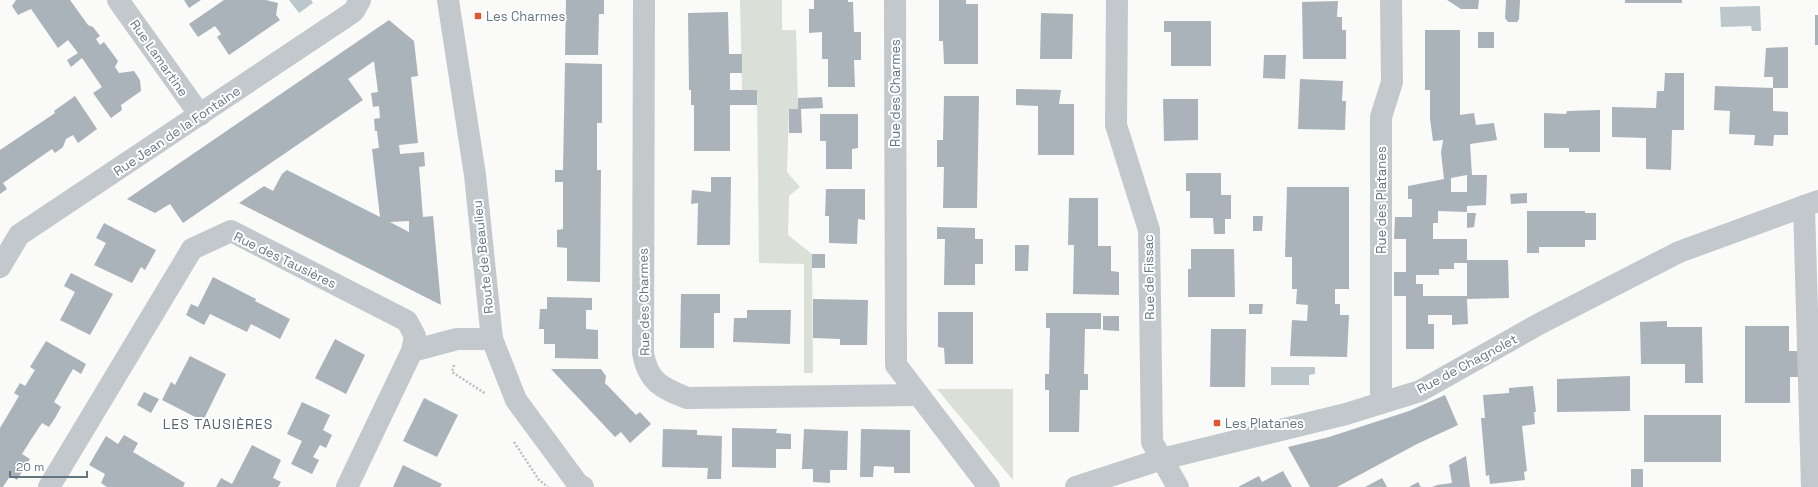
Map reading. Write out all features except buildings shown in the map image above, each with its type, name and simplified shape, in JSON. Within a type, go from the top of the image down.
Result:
[{"type":"street","name":"Rue Lamartine","points":[[118,0],[200,115]]},
{"type":"street","name":"Rue Jean de la Fontaine","points":[[0,267],[19,235],[354,11],[360,0]]},
{"type":"street","name":"Route de Beaulieu","points":[[448,0],[475,176],[492,338],[516,400],[578,484],[584,487]]},
{"type":"street","name":"Rue des Charmes","points":[[644,0],[643,353],[646,368],[655,380],[668,390],[687,398],[918,395]]},
{"type":"street","name":"Rue des Charmes","points":[[894,0],[896,365],[988,487]]},
{"type":"street","name":"Rue de Fissac","points":[[1117,0],[1116,125],[1149,230],[1152,442],[1178,487]]},
{"type":"street","name":"Rue des Platanes","points":[[1384,401],[1381,393],[1381,116],[1392,82],[1391,0]]},
{"type":"street","points":[[1811,204],[1815,454],[1812,487]]},
{"type":"street","name":"Rue de Chagnolet","points":[[1076,487],[1162,459],[1346,414],[1420,391],[1539,324],[1679,252],[1811,204]]},
{"type":"street","name":"Rue des Tausières","points":[[57,483],[192,249],[232,231],[406,321]]},
{"type":"street","points":[[406,321],[457,339]]},
{"type":"street","points":[[348,487],[412,351],[415,336],[406,321]]},
{"type":"street","points":[[412,351],[457,339],[492,338]]},
{"type":"shaded area","points":[[289,0],[311,0],[313,3],[299,13]]},
{"type":"shaded area","points":[[740,0],[782,0],[782,30],[796,30],[798,109],[789,109],[787,172],[800,187],[789,196],[788,235],[812,254],[813,373],[804,373],[804,264],[759,263],[757,90],[742,90]]},
{"type":"shaded area","points":[[1760,6],[1761,31],[1752,31],[1751,26],[1721,27],[1720,7]]},
{"type":"shaded area","points":[[1271,367],[1315,367],[1315,374],[1309,375],[1309,385],[1271,385]]},
{"type":"shaded area","points":[[937,389],[1013,389],[1013,480]]},
{"type":"place","name":"Les Charmes","points":[[478,16]]},
{"type":"place","name":"Les Platanes","points":[[1217,423]]},
{"type":"district","name":"LES TAUSIÈRES","points":[[218,424]]}]
